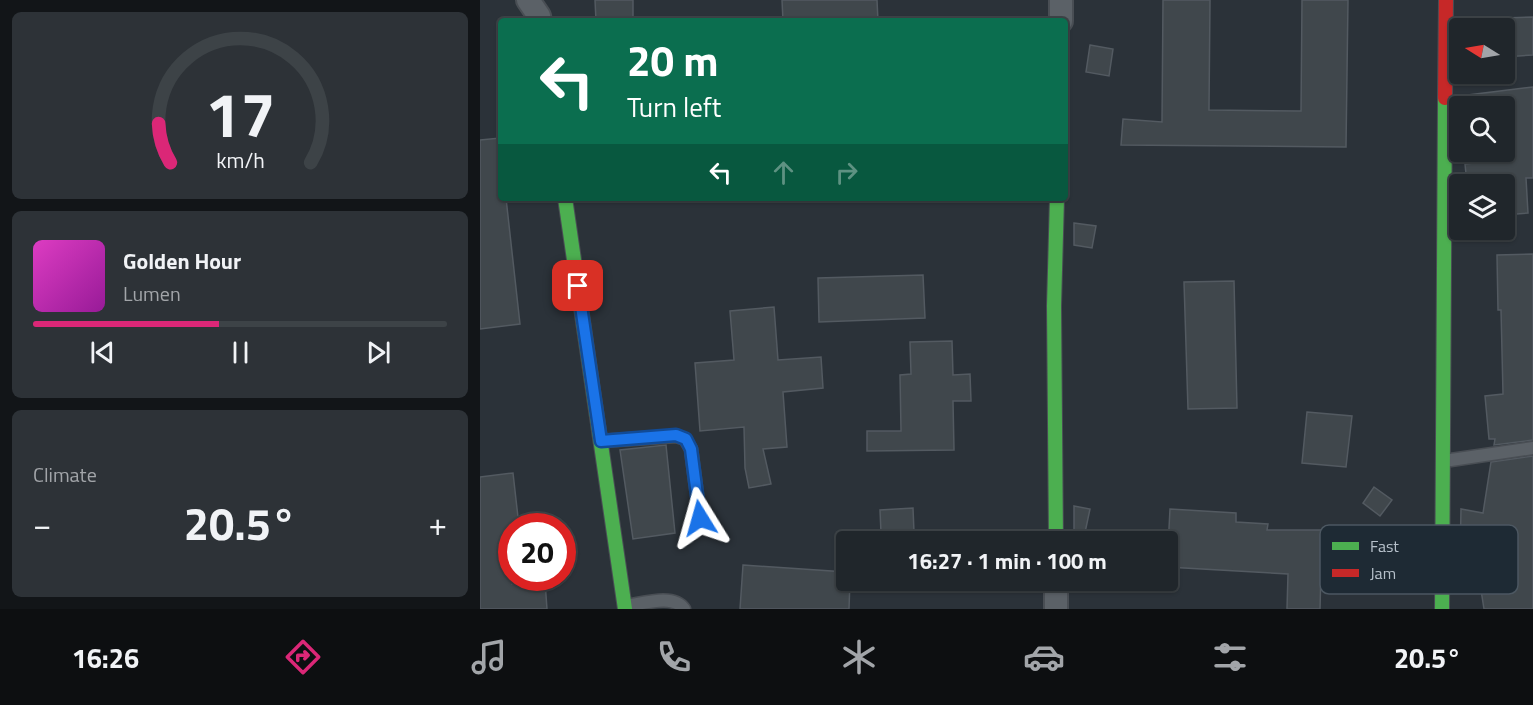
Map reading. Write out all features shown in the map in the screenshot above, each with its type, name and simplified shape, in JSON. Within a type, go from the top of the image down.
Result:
[{"type":"street","points":[[528,0],[539,18]]},
{"type":"street","points":[[1060,18],[1061,0]]},
{"type":"street","points":[[1443,525],[1446,0]]},
{"type":"street","points":[[566,201],[625,608]]},
{"type":"street","points":[[1056,531],[1054,306],[1057,201]]},
{"type":"street","points":[[1056,591],[1056,609]]},
{"type":"street","points":[[1442,594],[1442,609]]},
{"type":"lane","points":[[601,441],[676,435],[686,439],[691,449],[700,518]]},
{"type":"lane","points":[[1443,461],[1533,448]]},
{"type":"lane","points":[[625,608],[670,600],[680,603],[684,609]]},
{"type":"building","points":[[595,0],[633,0],[633,18],[596,18]]},
{"type":"building","points":[[782,0],[877,0],[878,18],[783,18]]},
{"type":"building","points":[[1163,0],[1210,0],[1209,110],[1301,111],[1302,0],[1348,0],[1346,147],[1121,145],[1123,119],[1162,122]]},
{"type":"building","points":[[1533,17],[1533,55],[1515,56],[1515,18],[1504,18]]},
{"type":"building","points":[[1090,45],[1113,49],[1109,76],[1086,72]]},
{"type":"building","points":[[1533,87],[1533,178],[1526,178],[1528,213],[1515,214],[1515,174],[1466,174],[1465,164],[1515,162],[1515,96],[1468,95]]},
{"type":"building","points":[[498,138],[498,201],[506,201],[520,324],[480,329],[480,140]]},
{"type":"building","points":[[1074,223],[1096,226],[1092,248],[1074,245]]},
{"type":"building","points":[[1533,254],[1533,440],[1494,445],[1495,439],[1489,439],[1485,396],[1503,394],[1497,255]]},
{"type":"building","points":[[923,275],[925,318],[819,322],[818,278]]},
{"type":"building","points":[[1234,281],[1237,408],[1188,409],[1184,282]]},
{"type":"building","points":[[774,307],[778,360],[821,357],[823,388],[783,392],[787,447],[763,449],[771,484],[749,488],[745,468],[744,427],[700,431],[695,363],[734,360],[730,311]]},
{"type":"building","points":[[952,341],[953,375],[970,374],[971,401],[953,401],[954,450],[867,451],[867,431],[901,431],[900,375],[911,374],[910,342]]},
{"type":"building","points":[[1307,412],[1352,416],[1346,467],[1302,463]]},
{"type":"building","points":[[666,445],[675,533],[633,539],[620,450]]},
{"type":"building","points":[[1533,456],[1533,609],[1484,609],[1482,594],[1518,594],[1518,525],[1461,525],[1461,509],[1483,513],[1491,462]]},
{"type":"building","points":[[513,473],[518,513],[498,513],[498,591],[546,591],[547,609],[480,609],[480,477]]},
{"type":"building","points":[[1374,487],[1392,500],[1380,516],[1363,503]]},
{"type":"building","points":[[1074,506],[1090,509],[1085,531],[1074,531]]},
{"type":"building","points":[[913,508],[914,531],[881,531],[880,510]]},
{"type":"building","points":[[1170,509],[1236,513],[1236,522],[1268,524],[1267,530],[1320,530],[1320,609],[1287,609],[1288,574],[1178,568],[1178,531],[1169,531]]},
{"type":"building","points":[[743,565],[836,571],[836,591],[850,591],[849,609],[740,609]]},
{"type":"traffic: fast","points":[[1442,525],[1445,98]]},
{"type":"traffic: fast","points":[[565,201],[625,609]]},
{"type":"traffic: fast","points":[[1056,531],[1054,306],[1057,201]]},
{"type":"traffic: fast","points":[[1442,594],[1442,609]]},
{"type":"traffic: jam","points":[[1445,98],[1446,0]]},
{"type":"route","points":[[578,286],[601,441],[676,435],[686,439],[691,449],[700,518]]}]
